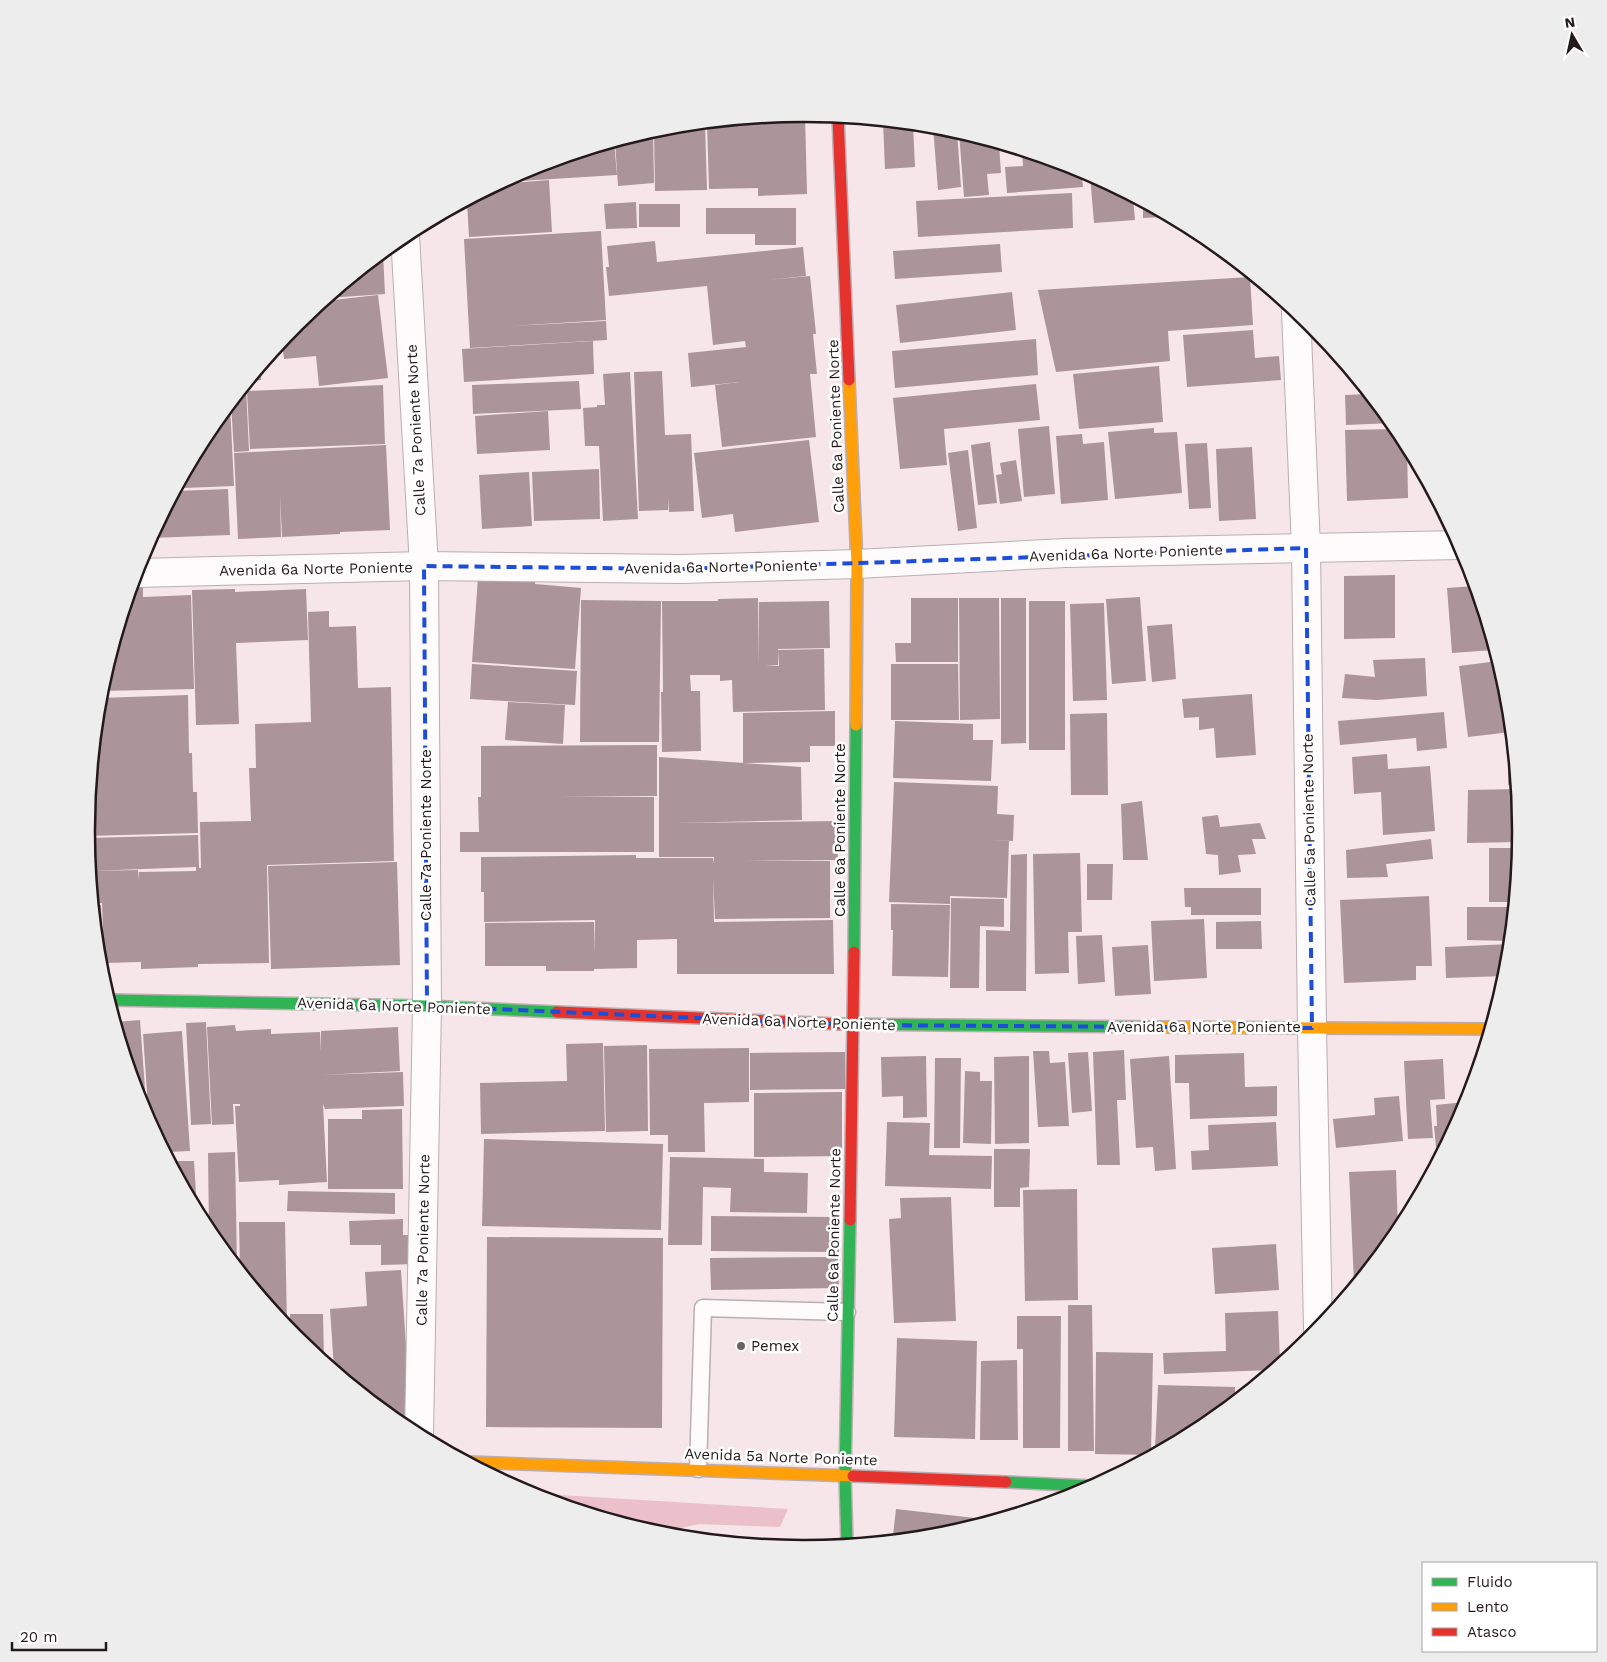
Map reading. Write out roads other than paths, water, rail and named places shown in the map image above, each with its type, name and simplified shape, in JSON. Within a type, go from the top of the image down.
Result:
[{"type":"street","name":"Calle 6a Poniente Norte","points":[[838,123],[857,564],[854,1025],[847,1312],[846,1538]]},
{"type":"street","name":"Calle 7a Poniente Norte","points":[[406,245],[424,566],[427,1006],[419,1426]]},
{"type":"street","name":"Calle 5a Poniente Norte","points":[[1296,323],[1306,548],[1318,1317]]},
{"type":"street","name":"Avenida 6a Norte Poniente","points":[[144,573],[424,566],[681,569],[857,564],[1065,553],[1451,545]]},
{"type":"street","name":"Avenida 6a Norte Poniente","points":[[116,1000],[427,1006],[854,1025],[1483,1029]]},
{"type":"street","name":"Avenida 5a Norte Poniente","points":[[483,1462],[698,1469],[1076,1485]]},
{"type":"lane","points":[[698,1469],[703,1308],[847,1312]]},
{"type":"place","name":"Pemex","points":[[741,1346]]}]
